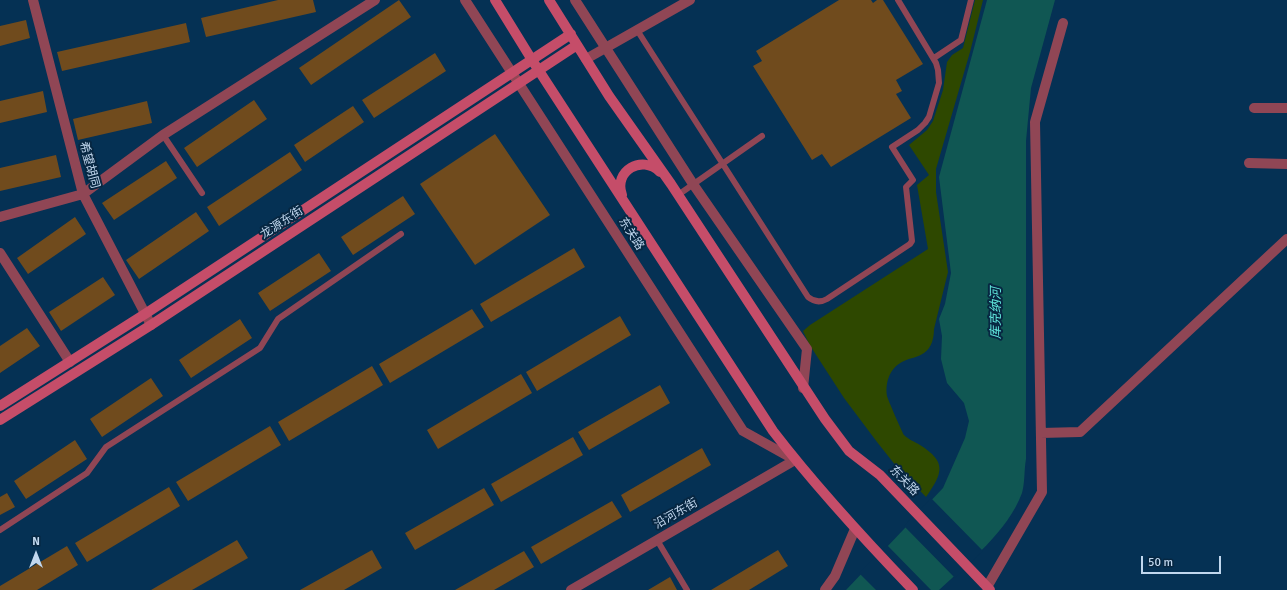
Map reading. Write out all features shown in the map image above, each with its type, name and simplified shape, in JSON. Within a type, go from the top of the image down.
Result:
[{"type":"main road","name":"东关路","points":[[495,0],[532,60],[773,430],[795,460],[858,532],[913,590]]},
{"type":"main road","name":"东关路","points":[[550,0],[609,96],[671,184],[803,388],[825,419],[849,451],[880,475],[989,588]]},
{"type":"main road","name":"龙源东街","points":[[0,406],[145,314],[571,34]]},
{"type":"main road","name":"龙源东街","points":[[0,420],[151,325],[577,45]]},
{"type":"main road","points":[[626,204],[621,193],[621,179],[629,168],[635,165],[649,165],[656,168],[671,184]]},
{"type":"street","name":"希望胡同","points":[[33,0],[83,194],[151,325]]},
{"type":"street","points":[[0,217],[83,194],[163,135],[375,0]]},
{"type":"street","name":"东关路","points":[[465,0],[743,431],[795,460]]},
{"type":"street","points":[[575,0],[693,184],[807,349],[803,388]]},
{"type":"street","points":[[586,59],[690,0]]},
{"type":"street","points":[[989,588],[1042,492],[1035,122],[1063,23]]},
{"type":"street","points":[[1254,108],[1287,108]]},
{"type":"street","points":[[1249,163],[1287,164]]},
{"type":"street","points":[[1041,433],[1080,432],[1287,239]]},
{"type":"street","points":[[0,253],[70,362]]},
{"type":"street","name":"沿河东街","points":[[571,590],[795,460]]},
{"type":"street","points":[[825,590],[835,576],[858,532]]},
{"type":"lane","points":[[638,30],[808,298],[815,302],[824,301],[910,244],[912,237],[906,187],[913,180],[892,147],[925,124],[929,117],[939,83],[938,70],[934,58],[898,0]]},
{"type":"lane","points":[[934,58],[961,40],[971,0]]},
{"type":"lane","points":[[163,135],[202,193]]},
{"type":"lane","points":[[678,195],[762,136]]},
{"type":"lane","points":[[0,530],[87,473],[106,447],[260,348],[278,319],[401,234]]},
{"type":"lane","points":[[657,540],[687,590]]},
{"type":"green space","points":[[975,0],[983,0],[970,52],[936,169],[936,192],[948,272],[934,329],[933,339],[927,351],[920,356],[904,361],[895,367],[887,385],[887,396],[904,435],[929,451],[935,457],[940,468],[936,481],[926,497],[896,466],[844,398],[809,344],[803,331],[928,249],[917,185],[929,175],[909,145],[927,130],[933,121],[943,90],[947,62],[952,55],[963,48]]},
{"type":"water","name":"库克纳河","points":[[987,0],[1055,0],[1031,88],[1026,141],[1026,459],[1023,489],[1016,507],[997,533],[986,546],[939,590],[846,590],[943,488],[965,438],[969,421],[964,403],[947,383],[941,359],[942,336],[939,319],[945,304],[951,273],[939,177]]},
{"type":"pier","points":[[931,498],[983,551],[955,578],[904,526]]},
{"type":"pier","points":[[887,545],[931,590],[876,590],[859,573]]},
{"type":"building","points":[[278,0],[313,0],[316,12],[206,37],[201,18]]},
{"type":"building","points":[[399,0],[411,17],[311,85],[299,68]]},
{"type":"building","points":[[839,0],[871,0],[873,3],[877,0],[883,0],[923,64],[896,80],[902,91],[896,94],[911,118],[831,167],[822,154],[812,160],[753,66],[762,61],[756,51]]},
{"type":"building","points":[[26,20],[30,38],[0,46],[0,26]]},
{"type":"building","points":[[186,23],[190,42],[62,71],[57,52]]},
{"type":"building","points":[[435,53],[446,71],[374,118],[362,100]]},
{"type":"building","points":[[43,91],[47,112],[0,123],[0,101]]},
{"type":"building","points":[[254,100],[267,119],[197,167],[184,148]]},
{"type":"building","points":[[147,101],[152,123],[78,140],[73,119]]},
{"type":"building","points":[[353,106],[364,122],[305,162],[294,145]]},
{"type":"building","points":[[495,134],[550,215],[475,265],[420,184]]},
{"type":"building","points":[[290,152],[302,170],[219,226],[207,207]]},
{"type":"building","points":[[56,155],[61,177],[0,191],[0,168]]},
{"type":"building","points":[[166,161],[177,178],[114,220],[102,203]]},
{"type":"building","points":[[403,196],[415,214],[353,255],[341,237]]},
{"type":"building","points":[[196,212],[209,231],[139,279],[126,260]]},
{"type":"building","points":[[75,217],[86,234],[28,274],[17,258]]},
{"type":"building","points":[[574,248],[585,267],[491,322],[480,304]]},
{"type":"building","points":[[319,253],[331,271],[270,311],[258,293]]},
{"type":"building","points":[[103,277],[115,295],[61,331],[49,312]]},
{"type":"building","points":[[472,309],[484,327],[390,383],[379,364]]},
{"type":"building","points":[[620,316],[631,335],[537,391],[526,372]]},
{"type":"building","points":[[240,319],[252,338],[191,378],[179,360]]},
{"type":"building","points":[[27,328],[40,346],[0,373],[0,346]]},
{"type":"building","points":[[372,366],[383,385],[289,441],[278,422]]},
{"type":"building","points":[[521,374],[532,393],[438,449],[427,430]]},
{"type":"building","points":[[151,378],[163,396],[102,437],[90,419]]},
{"type":"building","points":[[660,385],[670,403],[589,450],[578,432]]},
{"type":"building","points":[[270,426],[281,445],[188,501],[176,482]]},
{"type":"building","points":[[573,437],[583,455],[501,502],[491,484]]},
{"type":"building","points":[[75,440],[87,459],[26,499],[14,481]]},
{"type":"building","points":[[702,448],[711,465],[630,512],[621,495]]},
{"type":"building","points":[[169,487],[180,506],[87,562],[75,543]]},
{"type":"building","points":[[484,488],[494,505],[415,550],[405,533]]},
{"type":"building","points":[[7,493],[15,507],[0,515],[0,497]]},
{"type":"building","points":[[612,501],[622,517],[541,564],[531,547]]},
{"type":"building","points":[[237,540],[248,558],[192,590],[151,590]]},
{"type":"building","points":[[67,546],[78,565],[37,590],[0,590],[0,586]]},
{"type":"building","points":[[372,550],[382,568],[344,590],[300,590]]},
{"type":"building","points":[[778,550],[788,566],[749,590],[711,590]]},
{"type":"building","points":[[524,551],[534,567],[494,590],[455,590]]},
{"type":"building","points":[[670,577],[677,590],[648,590]]}]
